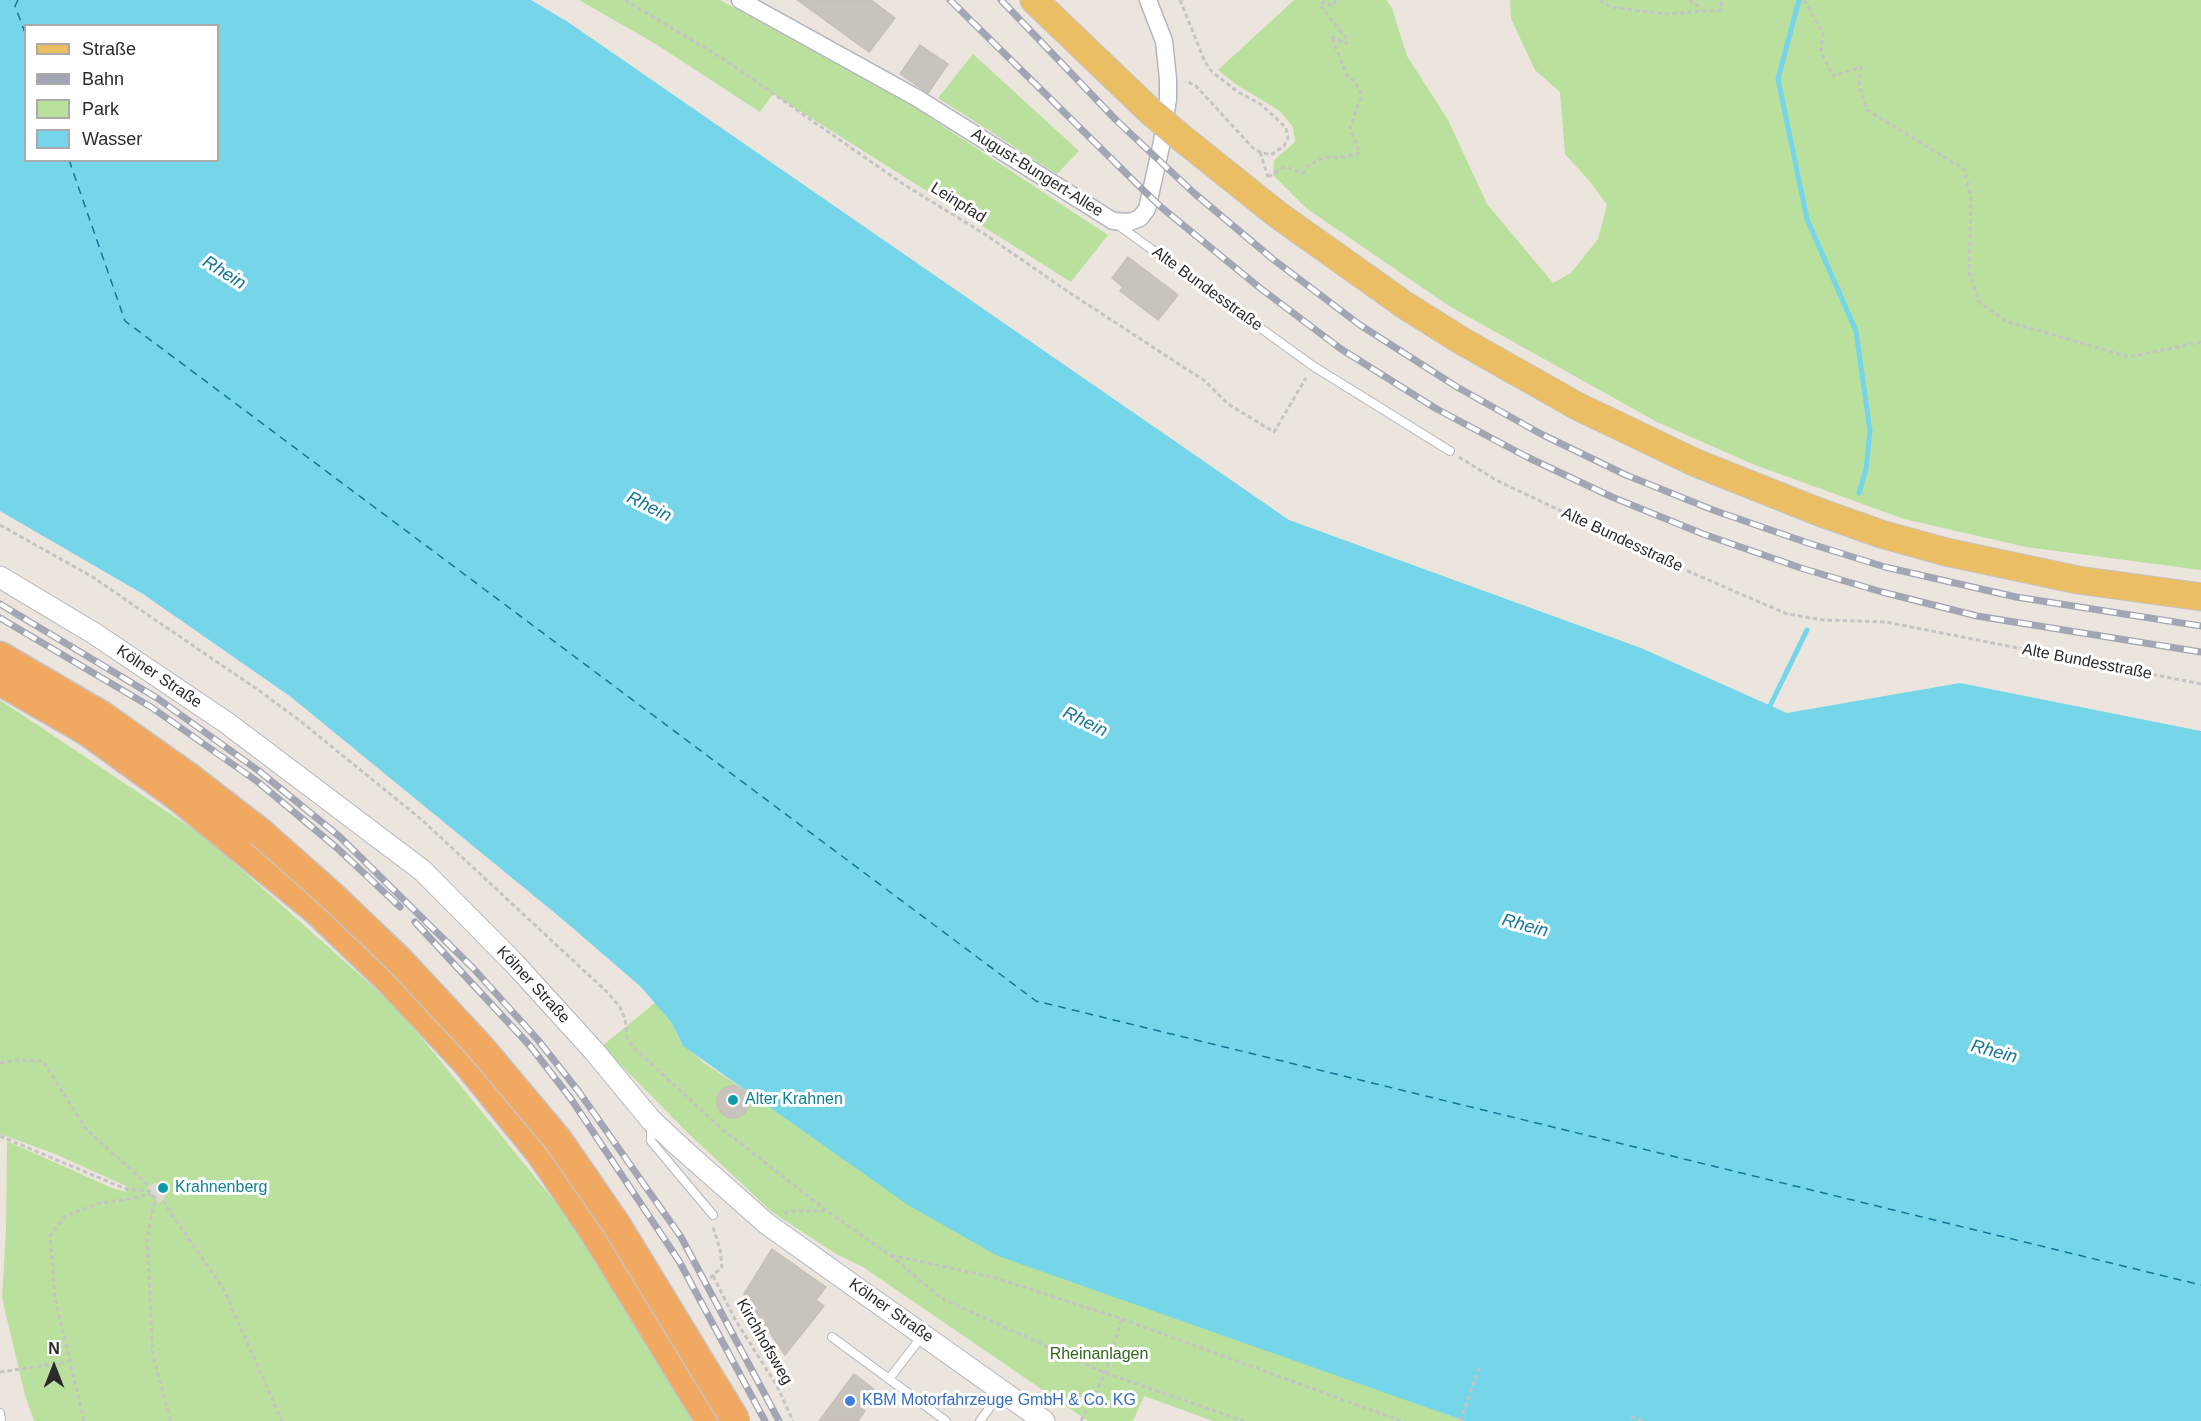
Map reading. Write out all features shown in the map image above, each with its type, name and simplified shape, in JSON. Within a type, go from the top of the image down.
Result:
[{"type":"highway","points":[[0,656],[101,715],[199,784],[260,832],[400,961],[480,1047],[558,1140],[616,1224],[736,1421]]},
{"type":"highway","points":[[0,681],[85,730],[178,797],[317,911],[389,980],[466,1062],[541,1154],[593,1230],[710,1421]]},
{"type":"main road","points":[[1034,0],[1151,112],[1278,215],[1406,306],[1557,395],[1686,458],[1819,512],[1881,534],[1935,549],[2078,580],[2201,597]]},
{"type":"street","name":"August-Bungert-Allee","points":[[740,0],[917,98],[1113,221],[1130,222],[1140,218],[1147,209],[1162,142],[1168,80],[1164,41],[1148,0]]},
{"type":"street","name":"Kölner Straße","points":[[0,578],[95,634],[227,723],[423,871],[514,963],[594,1051],[651,1120],[767,1224],[1044,1421]]},
{"type":"lane","name":"Alte Bundesstraße","points":[[1113,221],[1313,366],[1450,452]]},
{"type":"lane","points":[[651,1120],[651,1141],[713,1215]]},
{"type":"lane","points":[[889,1379],[923,1334]]},
{"type":"lane","points":[[832,1337],[946,1421]]},
{"type":"lane","points":[[980,1421],[1001,1391]]},
{"type":"lane","points":[[0,1413],[1,1421]]},
{"type":"path","name":"Leinpfad","points":[[625,0],[724,60],[903,184],[984,233],[1073,295],[1205,381],[1228,404],[1274,432],[1313,366]]},
{"type":"path","points":[[1168,80],[1178,79],[1195,85],[1253,148],[1260,152],[1271,154],[1284,146],[1288,138],[1286,128],[1260,104],[1238,92],[1212,72],[1205,62],[1180,0]]},
{"type":"path","points":[[1260,152],[1268,177],[1284,167],[1302,173],[1317,160],[1329,157],[1339,159],[1360,153],[1350,126],[1362,95],[1347,76],[1331,36],[1345,44],[1348,41],[1320,5],[1323,2],[1333,6],[1336,0]]},
{"type":"path","points":[[1600,0],[1610,7],[1665,14],[1721,10],[1722,0]]},
{"type":"path","points":[[1689,0],[1703,10]]},
{"type":"path","points":[[1804,0],[1823,32],[1821,52],[1833,76],[1861,67],[1859,87],[1867,110],[1964,169],[1971,198],[1969,273],[1980,303],[2006,321],[2129,357],[2201,342]]},
{"type":"path","name":"Alte Bundesstraße","points":[[1450,452],[1496,480],[1674,566],[1787,614],[1824,620],[1886,622],[2201,684]]},
{"type":"path","points":[[0,1063],[43,1061],[86,1129],[149,1186]]},
{"type":"path","points":[[0,1136],[117,1185],[149,1191],[155,1198],[147,1239],[153,1356],[171,1421]]},
{"type":"path","points":[[84,1421],[68,1362],[55,1298],[50,1236],[65,1216],[100,1203],[151,1194]]},
{"type":"path","points":[[163,1201],[224,1290],[282,1421]]},
{"type":"path","points":[[767,1224],[776,1215],[793,1211],[827,1211],[890,1255],[941,1298],[1105,1372],[1244,1421]]},
{"type":"path","name":"Kirchhofsweg","points":[[713,1215],[722,1267],[711,1277],[777,1386],[793,1421]]},
{"type":"path","points":[[890,1255],[996,1278],[1122,1319],[1401,1421]]},
{"type":"path","points":[[1080,1421],[1105,1372],[1122,1319]]},
{"type":"path","points":[[0,1372],[68,1362]]},
{"type":"path","points":[[1460,1421],[1479,1368]]},
{"type":"path","points":[[1631,1417],[1643,1421]]},
{"type":"green space","points":[[579,0],[720,0],[911,105],[1108,235],[1071,282],[773,94],[760,112],[654,43]]},
{"type":"green space","points":[[1294,0],[1386,0],[1392,8],[1407,56],[1448,120],[1487,204],[1553,283],[1571,273],[1598,239],[1607,205],[1565,154],[1560,92],[1535,70],[1511,19],[1510,0],[2201,0],[2201,570],[2026,547],[1904,519],[1755,465],[1657,422],[1449,306],[1306,208],[1273,175],[1274,160],[1295,142],[1293,127],[1280,111],[1237,85],[1218,70]]},
{"type":"green space","points":[[973,54],[1079,151],[1057,174],[938,98]]},
{"type":"green space","points":[[0,700],[205,837],[398,1009],[596,1252],[694,1421],[34,1421],[25,1395],[2,1298],[6,1230],[7,1141],[110,1187],[126,1192],[126,1186],[55,1154],[0,1134]]},
{"type":"green space","name":"Rheinanlagen","points":[[655,1003],[671,1022],[681,1043],[704,1063],[749,1093],[1437,1411],[1465,1421],[1213,1421],[1144,1396],[1133,1421],[1088,1421],[863,1267],[836,1254],[772,1212],[690,1135],[602,1046]]},
{"type":"shaded area","points":[[154,1183],[164,1185],[167,1189],[164,1199],[159,1203],[147,1188]]},
{"type":"water","name":"Rhein","points":[[0,0],[531,0],[568,22],[1289,520],[1641,648],[1787,713],[1960,683],[2201,731],[2201,1421],[1465,1421],[998,1256],[908,1205],[683,1046],[671,1022],[641,987],[561,918],[291,697],[143,594],[0,511]]},
{"type":"building","points":[[797,0],[871,0],[895,18],[869,52]]},
{"type":"building","points":[[920,45],[948,64],[928,93],[900,74]]},
{"type":"building","points":[[1128,257],[1178,295],[1158,320],[1120,291],[1123,287],[1112,278]]},
{"type":"building","name":"Alter Krahnen","points":[[733,1086],[744,1091],[749,1102],[744,1113],[733,1118],[722,1113],[717,1102],[722,1091]]},
{"type":"building","points":[[772,1249],[826,1287],[816,1300],[824,1306],[785,1355],[744,1294]]},
{"type":"building","name":"KBM Motorfahrzeuge GmbH & Co. KG","points":[[854,1374],[874,1389],[861,1408],[865,1411],[858,1421],[819,1421]]},
{"type":"waterway","points":[[1799,0],[1778,79],[1807,219],[1856,331],[1870,431],[1866,469],[1859,493]]},
{"type":"waterway","points":[[1767,712],[1807,630]]},
{"type":"ferry route","points":[[18,0],[15,6],[24,30]]},
{"type":"ferry route","points":[[70,162],[125,321],[1036,1001],[2201,1285]]},
{"type":"railway","points":[[950,0],[1161,207],[1260,288],[1341,349],[1435,408],[1527,457],[1612,497],[1703,534],[1801,568],[1882,592],[1977,616],[2201,652]]},
{"type":"railway","points":[[1001,0],[1117,121],[1194,193],[1274,260],[1360,325],[1457,387],[1541,434],[1626,475],[1713,510],[1885,567],[2016,597],[2201,626]]},
{"type":"railway","points":[[0,604],[157,698],[259,771],[340,837],[473,968],[538,1040],[579,1092],[681,1237],[779,1421]]},
{"type":"railway","points":[[0,618],[151,707],[258,782],[337,848],[400,907]]},
{"type":"railway","points":[[415,922],[531,1047],[571,1099],[679,1261],[765,1421]]},
{"type":"place","name":"Alter Krahnen","points":[[733,1100]]},
{"type":"place","name":"Krahnenberg","points":[[163,1188]]},
{"type":"place","name":"KBM Motorfahrzeuge GmbH & Co. KG","points":[[850,1401]]}]
